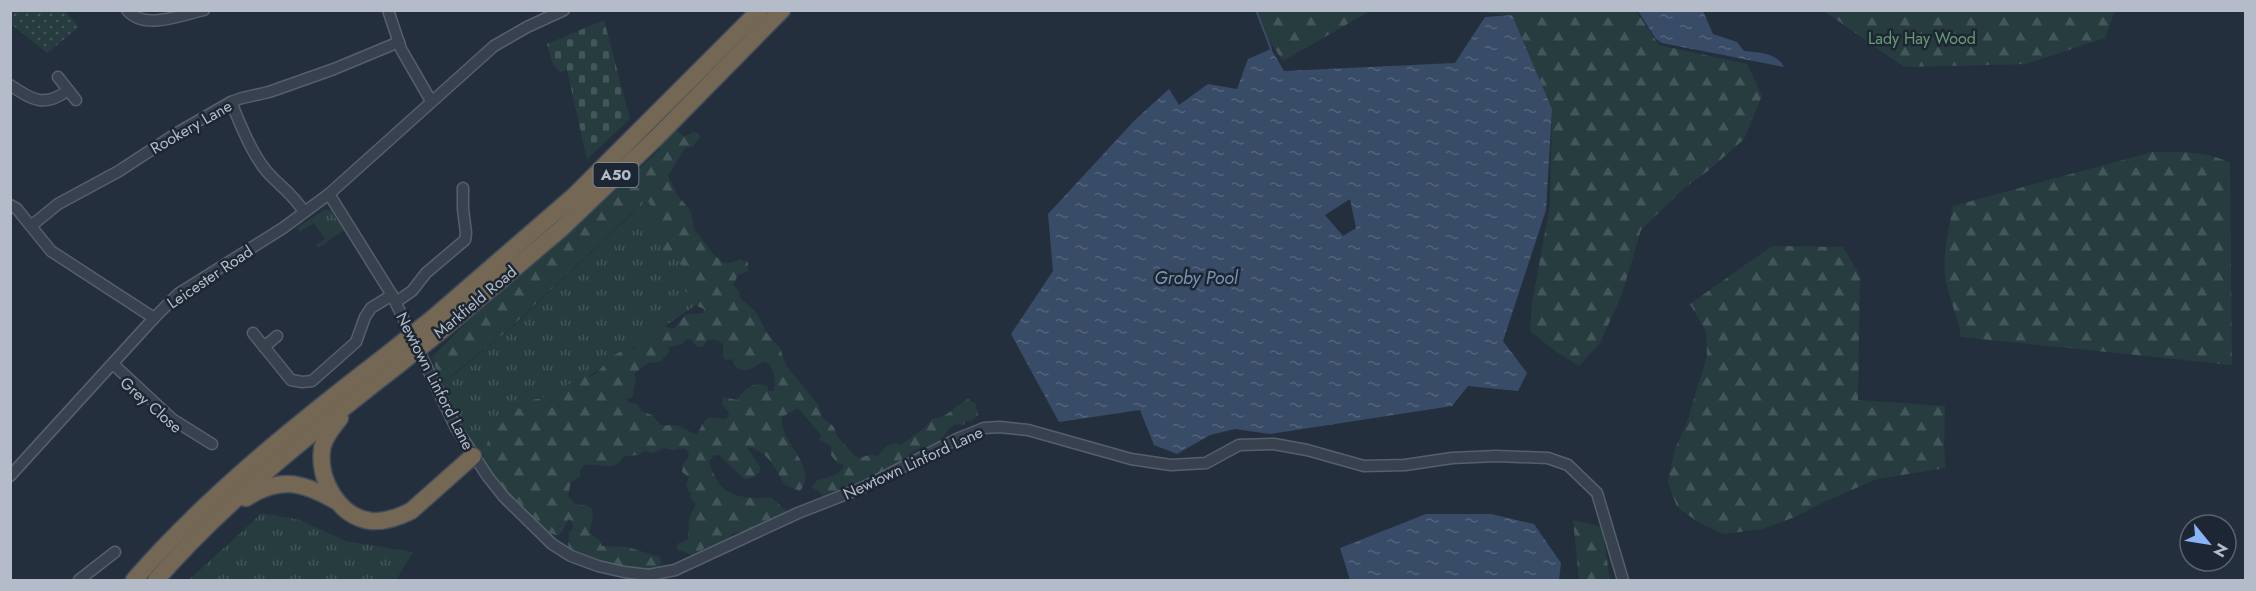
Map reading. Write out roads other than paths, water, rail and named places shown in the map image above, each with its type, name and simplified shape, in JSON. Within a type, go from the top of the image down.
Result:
[{"type":"highway","name":"Markfield Road","points":[[437,324],[574,195],[760,10]]},
{"type":"highway","name":"Markfield Road","points":[[134,580],[188,522],[293,429],[393,359],[562,228],[656,138],[782,10]]},
{"type":"highway","name":"Markfield Road","points":[[156,580],[217,517],[284,455],[353,400],[393,359]]},
{"type":"highway","points":[[353,400],[330,430],[322,448],[322,473],[339,503],[347,511],[369,520],[383,521],[402,516],[422,503],[473,456]]},
{"type":"highway","points":[[217,517],[265,487],[280,484],[306,486],[339,503]]},
{"type":"street","points":[[127,10],[137,19],[148,21],[204,10]]},
{"type":"street","points":[[388,10],[399,42],[431,101],[494,46],[527,27],[564,10]]},
{"type":"street","name":"Rookery Lane","points":[[31,226],[58,204],[118,171],[231,102],[269,93],[399,42]]},
{"type":"street","points":[[58,77],[76,100]]},
{"type":"street","points":[[10,85],[28,97],[38,100],[58,98],[68,90]]},
{"type":"street","name":"Leicester Road","points":[[10,476],[178,294],[283,228],[329,194],[431,101]]},
{"type":"street","points":[[231,102],[250,145],[265,168],[282,184],[304,212]]},
{"type":"street","name":"Newtown Linford Lane","points":[[329,194],[394,298],[456,428],[473,456],[504,497],[552,544],[571,556],[598,566],[624,572],[650,574],[675,570],[798,513],[862,488],[957,438],[984,428],[1000,427],[1028,430],[1131,459],[1171,465],[1206,463],[1239,445],[1274,444],[1307,450],[1364,466],[1405,465],[1452,458],[1496,456],[1548,458],[1568,465],[1597,493],[1623,580]]},
{"type":"street","points":[[253,333],[291,380],[312,381],[356,342],[364,317],[370,308],[412,291],[426,273],[465,240],[463,209],[467,194]]},
{"type":"street","points":[[10,205],[51,251],[154,318]]},
{"type":"street","points":[[264,346],[277,336]]},
{"type":"street","points":[[111,366],[172,419],[212,444]]},
{"type":"street","name":"Grey Close","points":[[111,366],[169,424],[195,441]]},
{"type":"street","points":[[79,580],[115,552]]},
{"type":"water","points":[[1638,11],[1703,11],[1713,34],[1737,42],[1744,51],[1772,56],[1784,67],[1662,43],[1656,39]]},
{"type":"water","name":"Groby Pool","points":[[1512,15],[1552,109],[1546,210],[1503,341],[1527,373],[1518,391],[1468,386],[1452,406],[1270,434],[1235,429],[1210,435],[1177,454],[1154,445],[1140,410],[1059,422],[1011,334],[1053,271],[1048,214],[1134,121],[1169,89],[1179,105],[1208,84],[1237,89],[1248,59],[1271,49],[1284,71],[1455,63],[1485,17]],"holes":[[[1350,199],[1356,228],[1343,236],[1325,215]]]},
{"type":"water","points":[[1426,514],[1491,514],[1534,524],[1561,563],[1559,580],[1350,580],[1340,548]]},
{"type":"waterway","points":[[1256,10],[1271,49]]},
{"type":"park label","name":"Lady Hay Wood","points":[[1922,38]]}]
